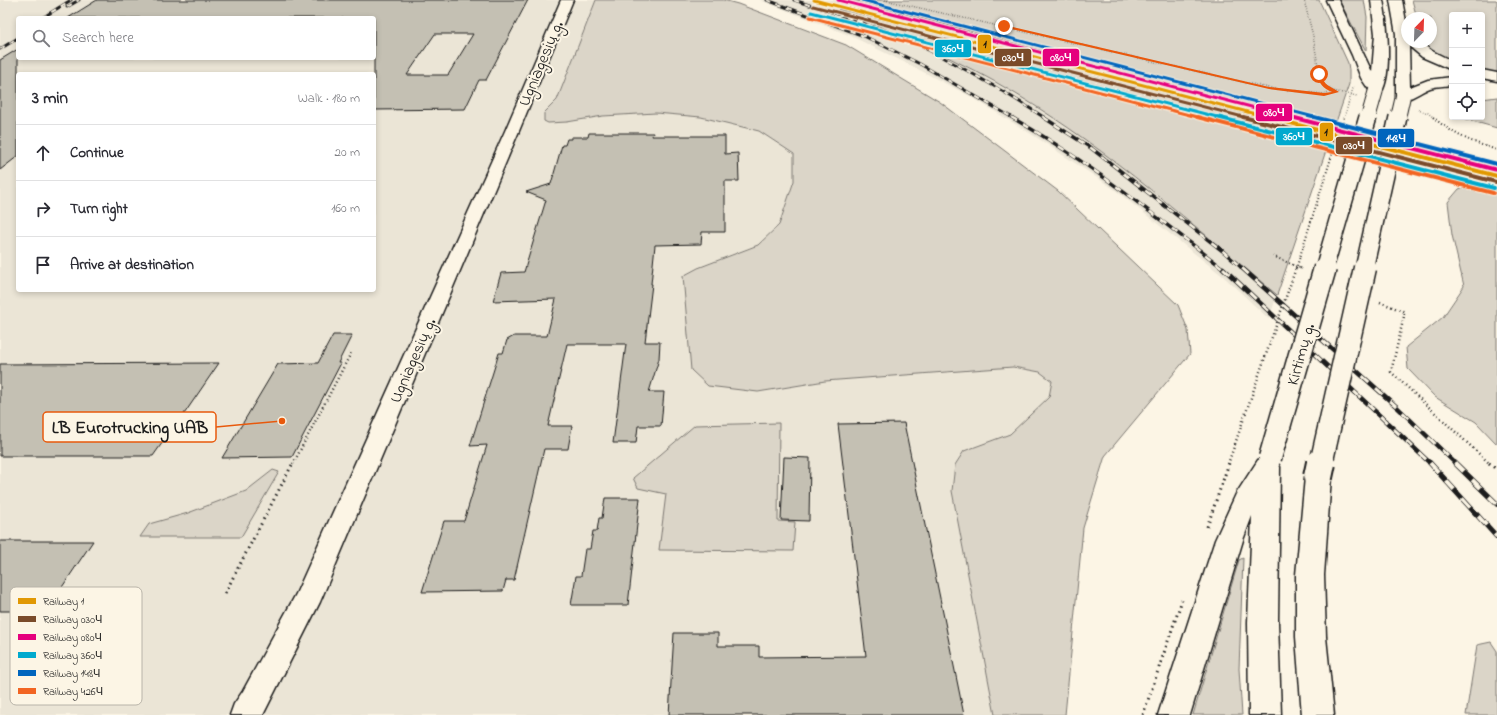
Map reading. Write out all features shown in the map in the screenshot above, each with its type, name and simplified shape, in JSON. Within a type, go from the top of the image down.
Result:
[{"type":"highway","points":[[1332,0],[1359,55],[1368,78],[1376,90]]},
{"type":"highway","name":"Kirtimų g.","points":[[1265,715],[1263,622],[1269,463],[1376,90],[1381,44],[1377,0]]},
{"type":"highway","points":[[1396,0],[1401,17]]},
{"type":"highway","points":[[1318,715],[1312,637],[1310,575],[1318,477],[1403,96],[1406,48]]},
{"type":"highway","points":[[1420,48],[1427,54],[1449,65]]},
{"type":"highway","points":[[1485,75],[1497,77]]},
{"type":"highway","points":[[1403,96],[1428,84],[1449,81]]},
{"type":"highway","points":[[1485,82],[1497,83]]},
{"type":"highway","points":[[1174,715],[1229,540],[1245,502],[1269,463]]},
{"type":"street","name":"Ugniagesių g.","points":[[245,715],[254,702],[306,602],[512,131],[567,0]]},
{"type":"path","points":[[885,0],[1269,88],[1324,94],[1337,92],[1327,88],[1321,83],[1313,36],[1304,0]]},
{"type":"path","points":[[1236,444],[1308,234],[1354,85]]},
{"type":"path","points":[[1486,147],[1497,150]]},
{"type":"path","points":[[1272,256],[1309,272]]},
{"type":"path","points":[[1375,300],[1405,312],[1391,372],[1497,470]]},
{"type":"path","points":[[225,593],[351,353]]},
{"type":"shaded area","points":[[0,0],[596,0],[557,100],[544,113],[567,122],[603,116],[656,113],[701,117],[759,131],[794,154],[794,181],[779,225],[758,245],[698,268],[683,276],[758,392],[825,381],[1013,367],[1040,372],[1052,381],[1049,397],[1010,434],[964,451],[955,465],[952,492],[995,715],[0,715]]},
{"type":"shaded area","points":[[596,0],[723,0],[738,4],[846,45],[940,102],[1058,191],[1178,305],[1188,330],[1190,354],[1105,456],[1083,528],[1065,715],[995,715],[952,491],[955,465],[964,451],[1010,434],[1049,397],[1052,381],[1040,372],[1013,367],[825,381],[758,392],[708,386],[691,370],[683,276],[698,268],[758,245],[779,225],[794,181],[794,154],[759,131],[701,117],[656,113],[603,116],[567,122],[548,123],[544,121],[544,113],[557,100]]},
{"type":"shaded area","points":[[760,0],[854,0],[1334,128],[1331,136],[950,36],[841,10],[943,54],[1015,93],[1063,123],[1115,160],[1277,295],[1269,319],[1224,277],[1114,189],[1036,137],[970,96],[904,62],[849,35]]},
{"type":"shaded area","points":[[854,0],[1319,0],[1348,63],[1349,84],[1334,128]]},
{"type":"shaded area","points":[[1339,0],[1364,0],[1367,17],[1366,51]]},
{"type":"shaded area","points":[[1412,0],[1496,0],[1497,74],[1485,72],[1485,12],[1449,12],[1449,61],[1431,52],[1427,48],[1437,48],[1437,12],[1415,12]]},
{"type":"shaded area","points":[[838,9],[950,36],[1331,136],[1277,295],[1151,190],[1118,164],[1051,116],[973,70],[906,38]]},
{"type":"shaded area","points":[[1497,97],[1497,128],[1469,120],[1485,120],[1485,99]]},
{"type":"shaded area","points":[[1413,148],[1497,168],[1497,180],[1411,159]]},
{"type":"shaded area","points":[[1477,183],[1497,188],[1497,444],[1476,422],[1435,397],[1408,369],[1406,347],[1443,317],[1464,286],[1452,235],[1448,202],[1459,189]]},
{"type":"shaded area","points":[[779,423],[778,521],[795,522],[793,551],[659,550],[666,494],[638,488],[633,478],[695,425]]},
{"type":"shaded area","points":[[273,470],[279,472],[241,537],[140,537],[149,524],[188,513],[246,491]]},
{"type":"shaded area","points":[[1243,558],[1239,669],[1242,715],[1193,715],[1239,560]]},
{"type":"shaded area","points":[[1491,642],[1497,651],[1497,715],[1466,715],[1477,645]]},
{"type":"building","points":[[97,0],[528,0],[486,80],[479,80],[465,109],[376,110],[376,72],[374,72],[374,60],[376,60],[376,16],[71,16]],"holes":[[[435,34],[473,34],[448,75],[407,75]]]},
{"type":"building","points":[[16,50],[18,72],[16,72],[16,158],[0,170],[0,60]]},
{"type":"building","points":[[589,133],[653,133],[652,136],[725,136],[725,154],[738,153],[739,181],[725,181],[725,232],[702,232],[701,244],[655,245],[645,342],[660,342],[659,359],[649,392],[664,392],[661,426],[638,426],[636,443],[613,443],[626,344],[567,344],[548,426],[572,426],[568,449],[544,449],[514,580],[506,580],[503,591],[422,592],[444,521],[464,521],[487,445],[470,446],[499,353],[503,353],[507,340],[514,336],[547,336],[556,299],[493,301],[501,273],[524,272],[546,200],[526,192],[551,184],[562,145],[565,145],[567,139],[571,139],[571,137],[588,137]]},
{"type":"building","points":[[333,335],[352,335],[338,363],[341,363],[292,457],[222,458],[278,364],[318,363]]},
{"type":"building","points":[[219,363],[167,439],[165,439],[153,456],[0,456],[0,364]]},
{"type":"building","points":[[904,423],[964,715],[669,715],[674,633],[718,633],[718,646],[759,646],[759,657],[866,656],[838,424]]},
{"type":"building","points":[[784,457],[810,458],[809,521],[781,520]]},
{"type":"building","points":[[605,498],[640,498],[628,605],[571,605],[576,576],[581,576],[585,549],[590,549],[593,531],[597,531],[599,518],[602,518]]},
{"type":"building","points":[[0,541],[93,541],[62,587],[10,587],[10,611],[0,611]]},
{"type":"railway","points":[[45,16],[71,0]]},
{"type":"railway","points":[[67,7],[79,0]]},
{"type":"railway","points":[[767,0],[864,36],[920,64],[1013,118]]},
{"type":"railway","points":[[794,0],[869,25],[912,42],[980,78],[1045,118]]},
{"type":"railway","points":[[0,49],[16,39]]},
{"type":"railway","points":[[1011,117],[1067,151],[1094,170],[1224,269]]},
{"type":"railway","points":[[1043,117],[1091,148],[1224,252],[1243,269]]},
{"type":"railway","points":[[1223,268],[1430,463]]},
{"type":"railway","points":[[1242,268],[1397,407],[1456,464]]},
{"type":"railway","points":[[1430,463],[1497,537]]},
{"type":"railway","points":[[1455,463],[1497,504]]},
{"type":"rail line","name":"1","points":[[814,0],[1497,176]]},
{"type":"rail line","name":"080Ч","points":[[838,0],[1497,170]]},
{"type":"rail line","name":"148Ч","points":[[862,0],[1497,164]]},
{"type":"rail line","name":"030Ч","points":[[813,6],[1496,182]]},
{"type":"rail line","name":"360Ч","points":[[811,12],[1494,188]]},
{"type":"rail line","name":"426Ч","points":[[810,17],[1493,193]]},
{"type":"place","name":"LB Eurotrucking UAB","points":[[282,421]]},
{"type":"route","points":[[1004,26],[1269,88],[1324,94],[1337,92],[1327,88],[1321,83],[1319,74]]}]
